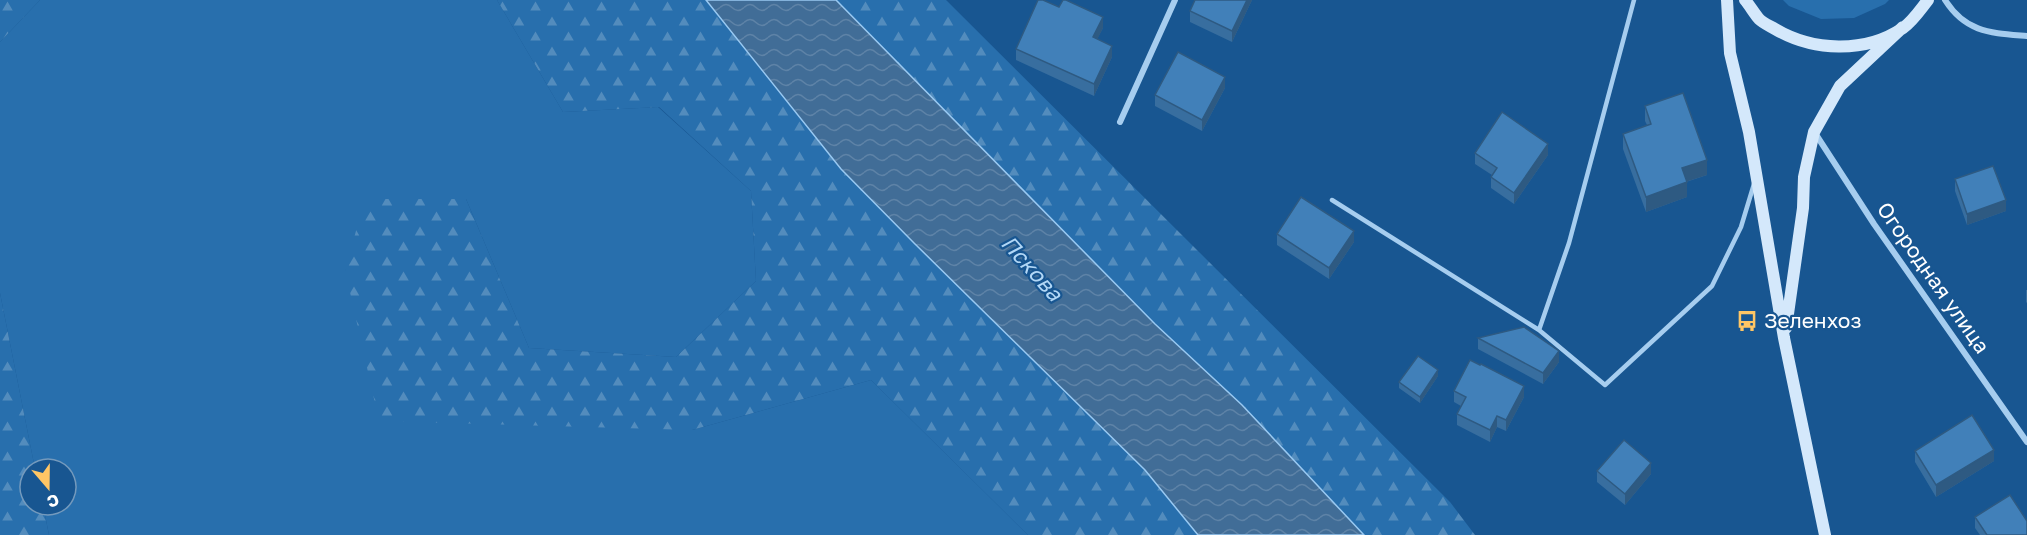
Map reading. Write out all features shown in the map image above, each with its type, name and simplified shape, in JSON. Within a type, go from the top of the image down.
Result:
[{"type":"main road","points":[[1727,0],[1730,53],[1749,132],[1784,338],[1826,535]]},
{"type":"main road","points":[[1745,0],[1760,20],[1793,39],[1829,47],[1858,44],[1883,38],[1903,27]]},
{"type":"main road","points":[[1784,338],[1803,208],[1804,177],[1814,132],[1840,86],[1916,15],[1928,0]]},
{"type":"street","points":[[1120,122],[1175,0]]},
{"type":"street","points":[[1945,0],[1969,26],[1995,33],[2027,36]]},
{"type":"street","name":"Огородная улица","points":[[1814,132],[1874,224],[2027,442]]},
{"type":"lane","points":[[1539,330],[1569,243],[1634,0]]},
{"type":"lane","points":[[1332,200],[1539,330],[1605,385],[1712,286],[1741,227],[1756,178]]},
{"type":"green space","points":[[0,0],[40,0],[0,42]]},
{"type":"green space","points":[[40,0],[497,0],[563,112],[658,107],[751,191],[756,281],[676,357],[529,348],[466,199],[345,270],[692,430],[871,380],[1028,535],[49,535],[45,517],[78,517],[78,457],[33,457],[0,293],[0,42]]},
{"type":"green space","points":[[497,0],[706,0],[841,169],[1145,470],[1198,535],[1028,535],[871,380],[692,430],[379,421],[345,270],[365,199],[466,199],[529,348],[676,357],[756,281],[751,191],[659,107],[563,112]]},
{"type":"green space","points":[[836,0],[946,0],[1450,502],[1475,535],[1364,535],[1242,405],[1155,324]]},
{"type":"green space","points":[[1783,0],[1889,0],[1854,18],[1821,19],[1789,6]]},
{"type":"green space","points":[[0,293],[33,457],[18,457],[18,517],[45,517],[49,535],[0,535]]},
{"type":"water","name":"Пскова","points":[[706,0],[836,0],[1155,324],[1242,405],[1364,535],[1198,535],[1145,470],[841,169]]},
{"type":"building","points":[[1038,0],[1059,7],[1063,0],[1066,0],[1103,17],[1093,37],[1112,46],[1094,84],[1016,49]]},
{"type":"building","points":[[1195,0],[1247,0],[1232,31],[1190,11]]},
{"type":"building","points":[[1178,52],[1225,77],[1202,120],[1155,95]]},
{"type":"building","points":[[1683,93],[1707,160],[1682,168],[1687,182],[1646,197],[1623,134],[1651,124],[1645,106]]},
{"type":"building","points":[[1502,112],[1548,144],[1514,193],[1491,177],[1497,168],[1475,153]]},
{"type":"building","points":[[1993,166],[2006,200],[1967,214],[1955,179]]},
{"type":"building","points":[[1301,197],[1354,231],[1329,268],[1277,234]]},
{"type":"building","points":[[1524,327],[1559,351],[1543,373],[1478,338]]},
{"type":"building","points":[[1418,356],[1438,370],[1420,397],[1399,382]]},
{"type":"building","points":[[1470,360],[1524,386],[1506,420],[1497,416],[1490,430],[1457,414],[1466,397],[1454,391]]},
{"type":"building","points":[[1972,415],[1994,450],[1936,485],[1915,451]]},
{"type":"building","points":[[1624,440],[1651,463],[1625,494],[1597,471]]},
{"type":"building","points":[[2010,495],[2027,521],[2027,535],[1987,535],[1975,517]]},
{"type":"place","name":"Зеленхоз","points":[[1747,321]]}]
